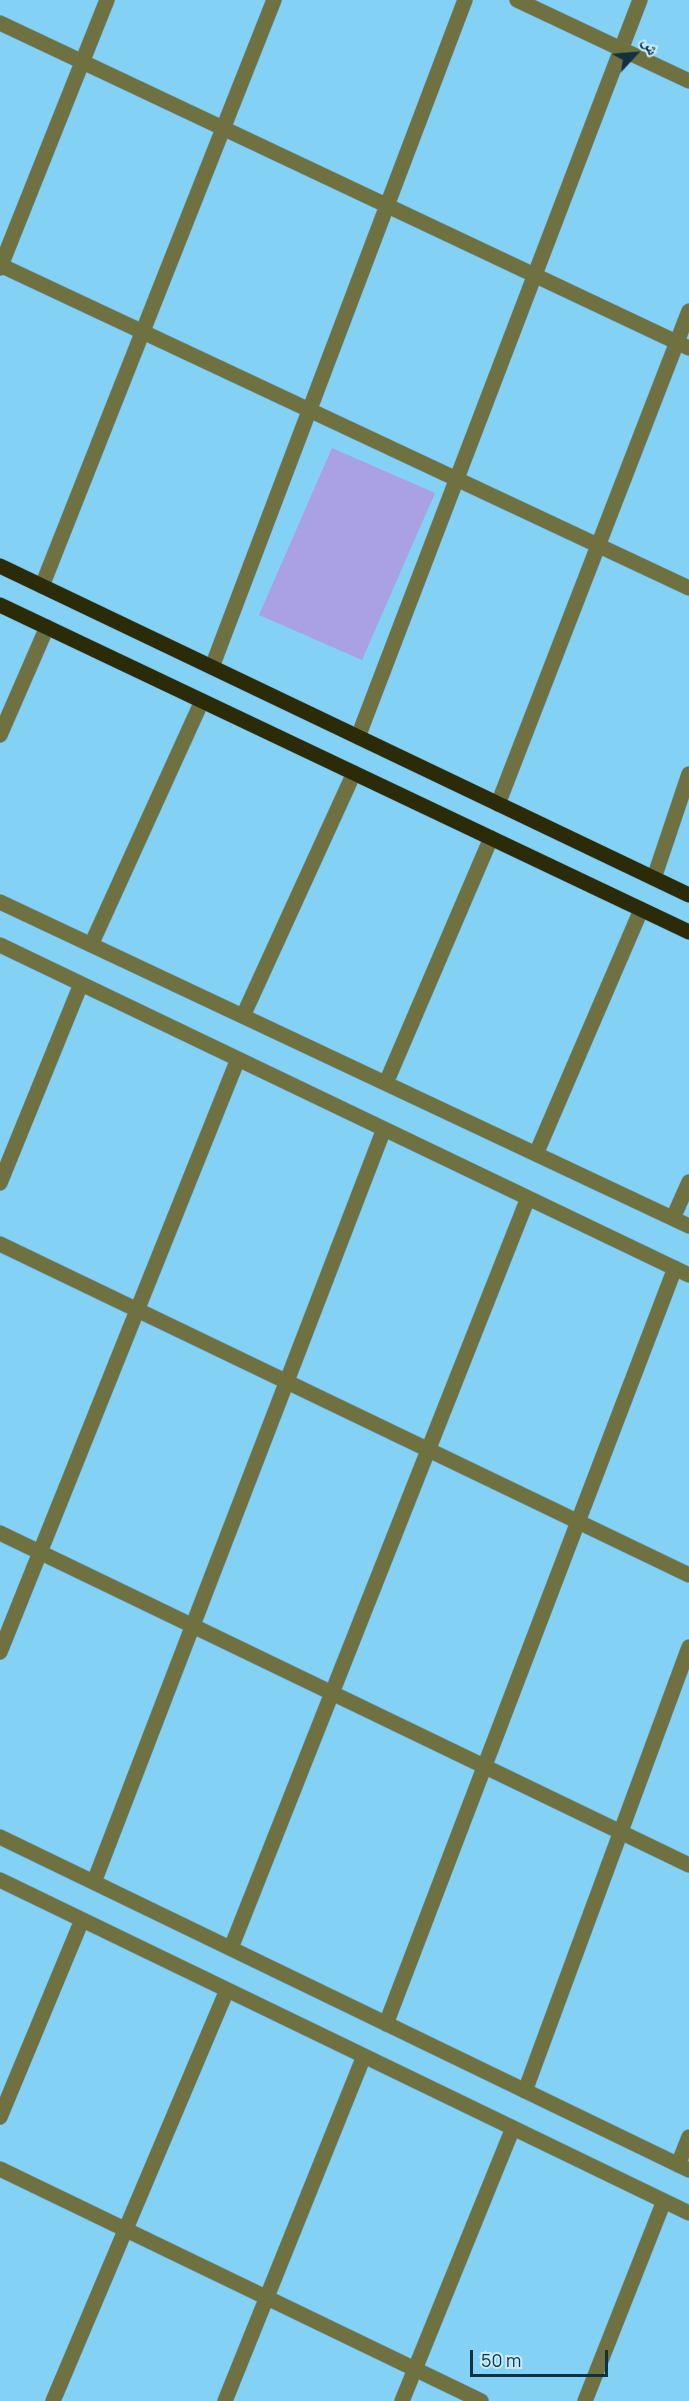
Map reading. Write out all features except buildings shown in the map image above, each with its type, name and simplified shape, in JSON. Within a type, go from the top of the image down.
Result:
[{"type":"main road","points":[[0,566],[689,895]]},
{"type":"main road","points":[[0,605],[689,933]]},
{"type":"street","points":[[107,0],[0,266],[689,588]]},
{"type":"street","points":[[42,586],[274,0]]},
{"type":"street","points":[[212,667],[465,0]]},
{"type":"street","points":[[517,0],[689,81]]},
{"type":"street","points":[[358,737],[640,0]]},
{"type":"street","points":[[0,22],[683,345]]},
{"type":"street","points":[[498,804],[598,546],[683,345],[689,311]]},
{"type":"street","points":[[0,735],[47,627]]},
{"type":"street","points":[[92,945],[202,701]]},
{"type":"street","points":[[243,1016],[354,773]]},
{"type":"street","points":[[654,878],[689,774]]},
{"type":"street","points":[[386,1083],[491,838]]},
{"type":"street","points":[[0,902],[689,1226]]},
{"type":"street","points":[[536,1154],[641,910]]},
{"type":"street","points":[[0,945],[682,1272],[578,1522],[386,2024]]},
{"type":"street","points":[[0,1183],[81,984]]},
{"type":"street","points":[[0,1652],[238,1059]]},
{"type":"street","points":[[94,1882],[384,1129]]},
{"type":"street","points":[[673,1218],[689,1182]]},
{"type":"street","points":[[231,1948],[528,1198]]},
{"type":"street","points":[[0,1244],[689,1575]]},
{"type":"street","points":[[0,1533],[689,1865]]},
{"type":"street","points":[[525,2091],[689,1647]]},
{"type":"street","points":[[0,1837],[684,2167],[689,2137]]},
{"type":"street","points":[[0,1880],[689,2213]]},
{"type":"street","points":[[0,2117],[82,1920]]},
{"type":"street","points":[[53,2401],[227,1990]]},
{"type":"street","points":[[225,2401],[364,2056]]},
{"type":"street","points":[[402,2401],[513,2128]]},
{"type":"street","points":[[0,2169],[481,2401]]},
{"type":"street","points":[[585,2401],[664,2201]]}]
